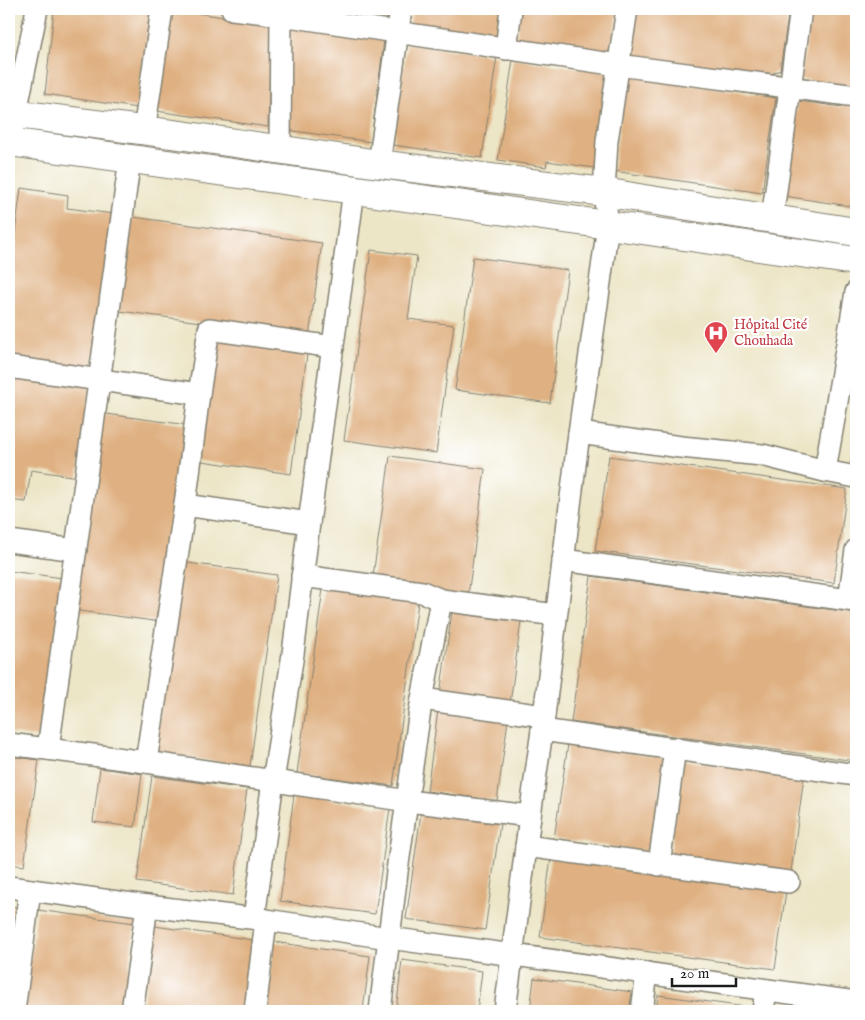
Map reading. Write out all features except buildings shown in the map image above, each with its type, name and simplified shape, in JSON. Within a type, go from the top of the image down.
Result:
[{"type":"street","points":[[37,9],[13,114],[9,145],[130,159],[856,261]]},
{"type":"street","points":[[144,131],[162,9]]},
{"type":"street","points":[[232,9],[281,12],[397,33],[506,49],[856,96]]},
{"type":"street","points":[[379,164],[401,9]]},
{"type":"street","points":[[506,49],[511,9]]},
{"type":"street","points":[[506,1011],[579,433],[608,225],[604,192],[607,141],[627,9]]},
{"type":"street","points":[[772,219],[801,9]]},
{"type":"street","points":[[280,150],[281,12]]},
{"type":"street","points":[[13,114],[180,135],[379,164],[604,192],[856,232]]},
{"type":"street","points":[[48,749],[130,159]]},
{"type":"street","points":[[255,1011],[260,919],[273,781],[293,654],[354,190]]},
{"type":"street","points":[[825,471],[856,292]]},
{"type":"street","points":[[146,762],[185,505],[208,329],[333,347]]},
{"type":"street","points":[[9,367],[199,394]]},
{"type":"street","points":[[579,433],[681,447],[762,455],[856,477]]},
{"type":"street","points":[[185,505],[309,523]]},
{"type":"street","points":[[9,541],[76,550]]},
{"type":"street","points":[[563,560],[853,600],[856,550]]},
{"type":"street","points":[[302,576],[422,592],[440,600],[556,615]]},
{"type":"street","points":[[380,1011],[422,699],[440,600]]},
{"type":"street","points":[[422,699],[675,748],[856,775]]},
{"type":"street","points":[[9,744],[146,762],[408,801],[530,816]]},
{"type":"street","points":[[659,865],[675,748]]},
{"type":"street","points":[[526,846],[789,882]]},
{"type":"street","points":[[9,887],[260,919],[856,1002]]},
{"type":"street","points":[[14,1011],[30,890]]},
{"type":"street","points":[[132,1011],[147,906]]},
{"type":"street","points":[[642,1011],[646,973]]},
{"type":"street","points":[[763,1011],[766,990]]},
{"type":"place","name":"Hôpital Cité Chouhada","points":[[716,354]]}]
